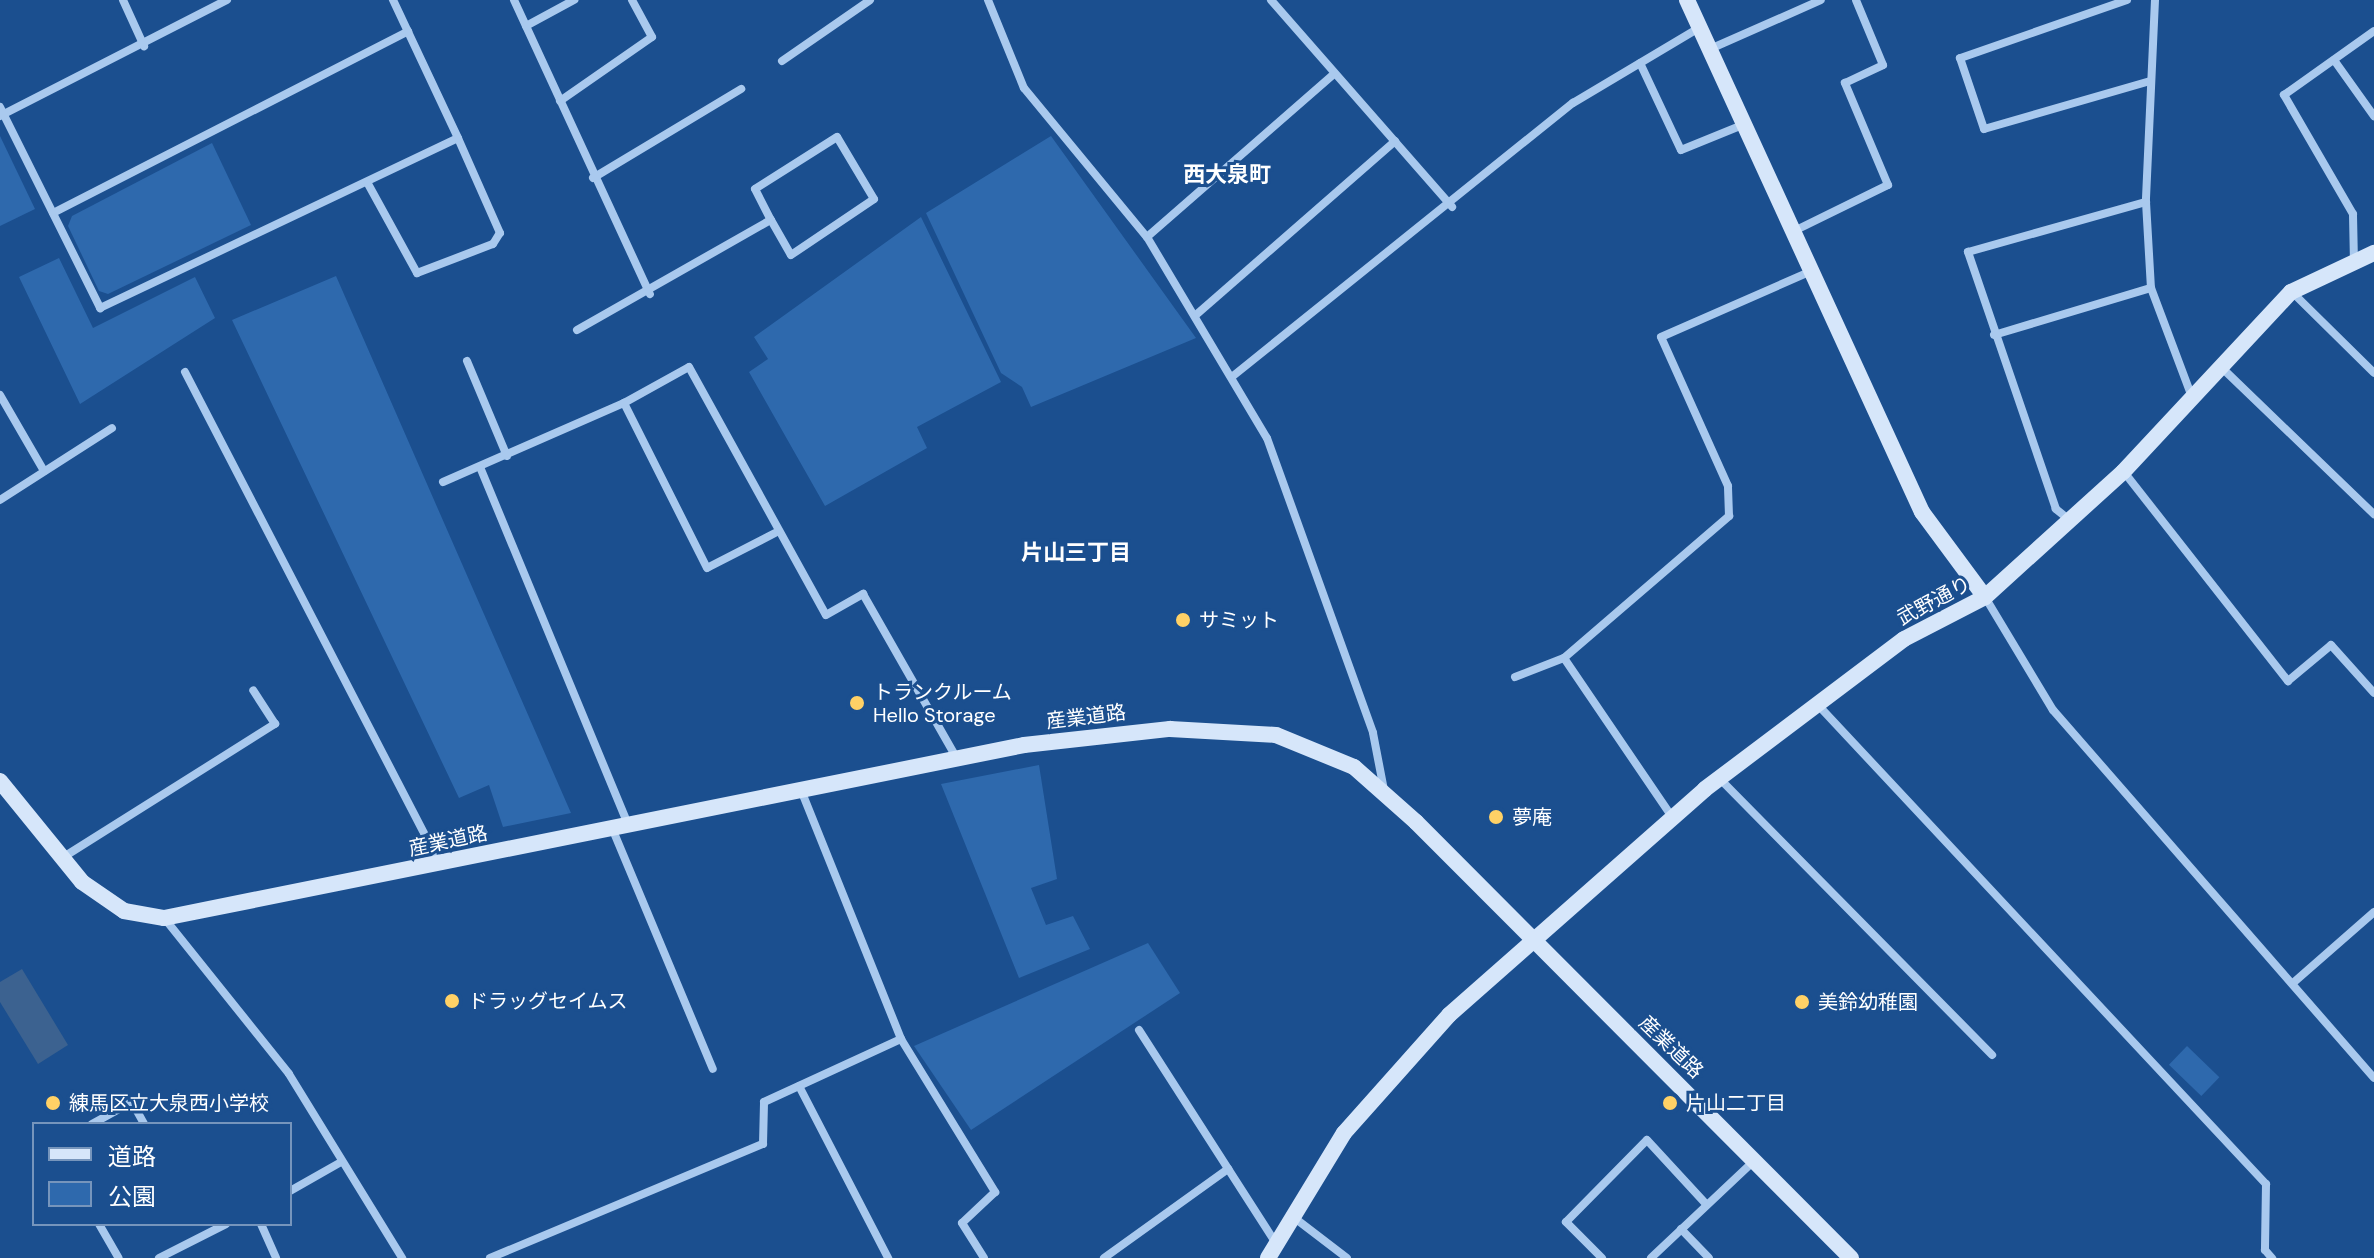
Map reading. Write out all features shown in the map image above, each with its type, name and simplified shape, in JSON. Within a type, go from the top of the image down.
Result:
[{"type":"street","points":[[123,0],[144,46]]},
{"type":"street","points":[[227,0],[144,46],[1,112],[100,308],[458,138]]},
{"type":"street","points":[[367,182],[417,273],[493,244],[500,233],[393,0]]},
{"type":"street","points":[[514,0],[593,178],[650,294]]},
{"type":"street","points":[[526,26],[574,0]]},
{"type":"street","points":[[560,101],[652,37],[632,0]]},
{"type":"street","points":[[782,61],[870,0]]},
{"type":"street","points":[[988,0],[1024,88],[1147,237],[1197,314],[1267,438],[1373,733],[1385,794]]},
{"type":"street","points":[[1271,0],[1452,207]]},
{"type":"street","points":[[1687,0],[1922,512],[1985,597],[2053,710],[2374,1078]]},
{"type":"street","points":[[1709,49],[1821,0]]},
{"type":"street","points":[[1792,232],[1888,185],[1845,83],[1883,65],[1856,0]]},
{"type":"street","points":[[2127,0],[1960,58],[1984,129],[2150,81]]},
{"type":"street","points":[[2155,0],[2146,202],[2151,288],[2192,397]]},
{"type":"street","points":[[1233,376],[1452,207],[1573,103],[1700,28]]},
{"type":"street","points":[[53,213],[408,31]]},
{"type":"street","points":[[2354,264],[2353,214],[2284,95],[2374,31]]},
{"type":"street","points":[[2334,60],[2374,116]]},
{"type":"street","points":[[1640,63],[1681,150],[1745,123]]},
{"type":"street","points":[[1147,237],[1334,74]]},
{"type":"street","points":[[593,178],[741,89]]},
{"type":"street","points":[[837,137],[874,199],[791,255],[771,220],[755,189],[837,137]]},
{"type":"street","points":[[1197,314],[1395,141]]},
{"type":"street","points":[[2072,522],[2056,509],[1968,252],[2146,202]]},
{"type":"street","points":[[577,330],[650,294],[771,220]]},
{"type":"street","name":"武野通り","points":[[1272,1251],[1291,1215],[1344,1133],[1400,1066],[1672,817],[1904,639],[1985,597],[2072,522],[2123,472],[2219,365],[2291,292],[2374,253]]},
{"type":"street","points":[[1515,677],[1564,658],[1729,516],[1728,486],[1661,337],[1812,271]]},
{"type":"street","points":[[1994,335],[2151,288]]},
{"type":"street","points":[[2291,292],[2374,373]]},
{"type":"street","points":[[467,361],[507,456]]},
{"type":"street","points":[[2219,365],[2374,514]]},
{"type":"street","points":[[443,482],[624,403],[689,367],[775,533],[826,615],[863,594],[956,757]]},
{"type":"street","points":[[185,372],[439,863]]},
{"type":"street","points":[[0,395],[44,471]]},
{"type":"street","points":[[624,403],[707,568],[775,533]]},
{"type":"street","points":[[0,500],[112,428]]},
{"type":"street","points":[[480,467],[713,1069]]},
{"type":"street","points":[[2123,472],[2288,681],[2331,645],[2374,693]]},
{"type":"street","points":[[1564,658],[1672,817]]},
{"type":"street","points":[[61,858],[275,724],[253,690]]},
{"type":"street","points":[[1818,705],[2266,1184],[2265,1250],[2272,1258]]},
{"type":"street","name":"産業道路","points":[[0,781],[61,858],[107,903],[164,918],[956,757],[1102,734],[1235,728],[1312,745],[1354,767],[1385,794],[1757,1158],[1851,1258]]},
{"type":"street","points":[[1719,778],[1992,1055]]},
{"type":"street","points":[[800,788],[901,1039],[995,1192],[962,1223],[984,1258]]},
{"type":"street","points":[[2293,983],[2374,912]]},
{"type":"street","points":[[164,918],[289,1074],[402,1258]]},
{"type":"street","points":[[1139,1030],[1228,1169],[1272,1251]]},
{"type":"street","points":[[490,1258],[763,1144],[764,1102],[901,1039]]},
{"type":"street","points":[[799,1086],[888,1258]]},
{"type":"street","points":[[96,1122],[132,1102],[143,1122]]},
{"type":"street","points":[[1602,1258],[1566,1222],[1647,1140],[1706,1204]]},
{"type":"street","points":[[1651,1258],[1757,1158]]},
{"type":"street","points":[[292,1190],[341,1162]]},
{"type":"street","points":[[1104,1258],[1228,1169]]},
{"type":"street","points":[[1291,1215],[1347,1258]]},
{"type":"street","points":[[100,1226],[119,1258]]},
{"type":"street","points":[[203,1226],[207,1233]]},
{"type":"street","points":[[159,1258],[222,1226]]},
{"type":"street","points":[[262,1226],[276,1258]]},
{"type":"street","points":[[1681,1229],[1709,1258]]},
{"type":"green space","points":[[0,136],[35,209],[0,226]]},
{"type":"green space","points":[[1051,136],[1196,338],[1031,407],[1022,387],[1001,373],[926,213]]},
{"type":"green space","points":[[212,143],[251,225],[108,294],[99,291],[68,226],[72,216]]},
{"type":"green space","points":[[921,217],[1001,382],[917,427],[927,448],[825,506],[749,372],[768,359],[754,337]]},
{"type":"green space","points":[[59,258],[93,328],[195,277],[215,318],[80,404],[19,277]]},
{"type":"green space","points":[[336,276],[571,813],[503,827],[489,785],[459,798],[232,320]]},
{"type":"green space","points":[[1039,765],[1057,879],[1031,888],[1046,925],[1073,916],[1090,949],[1019,978],[941,784]]},
{"type":"green space","points":[[1148,943],[1180,993],[971,1130],[914,1046]]},
{"type":"green space","points":[[2187,1046],[2219,1077],[2201,1096],[2169,1065]]},
{"type":"shaded area","points":[[22,969],[68,1045],[38,1064],[0,1002],[0,982]]},
{"type":"place","name":"サミット","points":[[1183,620]]},
{"type":"place","name":"トランクルーム Hello Storage","points":[[857,703]]},
{"type":"place","name":"夢庵","points":[[1496,817]]},
{"type":"place","name":"ドラッグセイムス","points":[[452,1001]]},
{"type":"place","name":"美鈴幼稚園","points":[[1802,1002]]},
{"type":"place","name":"練馬区立大泉西小学校","points":[[53,1103]]},
{"type":"place","name":"片山二丁目","points":[[1670,1103]]},
{"type":"district","name":"西大泉町","points":[[1227,175]]},
{"type":"district","name":"片山三丁目","points":[[1076,553]]}]
